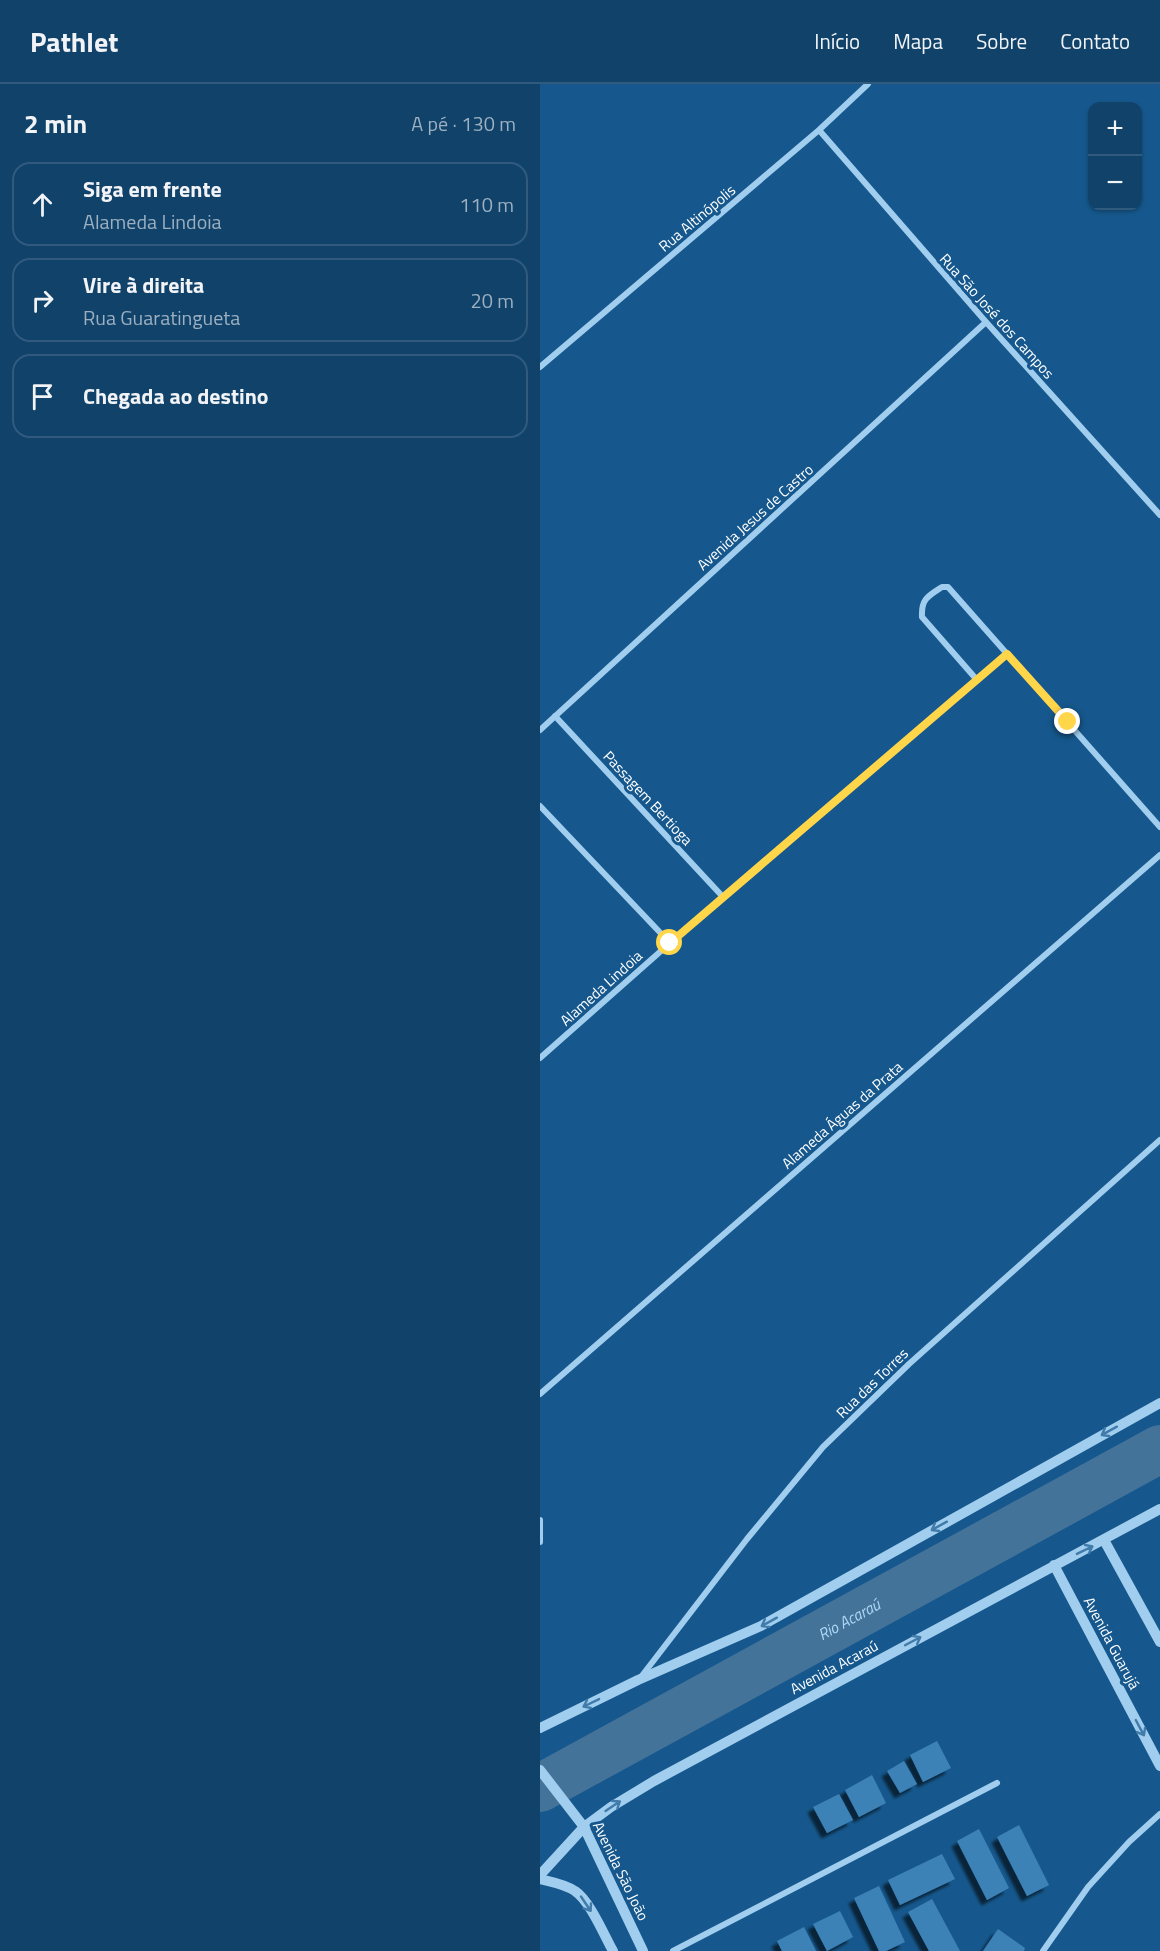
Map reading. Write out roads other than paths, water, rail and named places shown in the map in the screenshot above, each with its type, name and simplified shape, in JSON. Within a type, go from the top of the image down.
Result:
[{"type":"street","name":"Rua Altinópolis","points":[[540,367],[819,130],[868,84]]},
{"type":"street","name":"Rua São José dos Campos","points":[[819,130],[986,322],[1160,515]]},
{"type":"street","name":"Avenida Jesus de Castro","points":[[540,730],[986,322]]},
{"type":"street","points":[[977,680],[922,617],[922,604],[928,596],[942,586],[948,587],[1160,827]]},
{"type":"street","name":"Alameda Lindoia","points":[[540,1058],[723,897],[1007,654]]},
{"type":"street","name":"Passagem Bertioga","points":[[555,716],[723,897]]},
{"type":"street","points":[[540,806],[670,943]]},
{"type":"street","name":"Alameda Águas da Prata","points":[[540,1394],[1160,855]]},
{"type":"street","name":"Rua das Torres","points":[[639,1680],[747,1539],[823,1447],[909,1364],[1160,1140]]},
{"type":"street","points":[[540,1728],[639,1680],[761,1626],[1160,1403]]},
{"type":"street","name":"Avenida Acaraú","points":[[540,1877],[584,1827],[611,1807],[654,1781],[1160,1509]]},
{"type":"street","points":[[540,1520],[542,1535],[540,1542]]},
{"type":"street","points":[[1104,1540],[1160,1642]]},
{"type":"street","name":"Avenida Guarujá","points":[[1054,1565],[1160,1766]]},
{"type":"street","name":"Avenida São João","points":[[540,1770],[584,1827],[644,1951]]},
{"type":"street","points":[[673,1951],[997,1783]]},
{"type":"street","points":[[1043,1951],[1088,1887],[1129,1842],[1160,1814]]},
{"type":"street","points":[[540,1877],[561,1883],[578,1892],[613,1951]]},
{"type":"waterway","name":"Rio Acaraú","points":[[540,1788],[1160,1449]]}]
